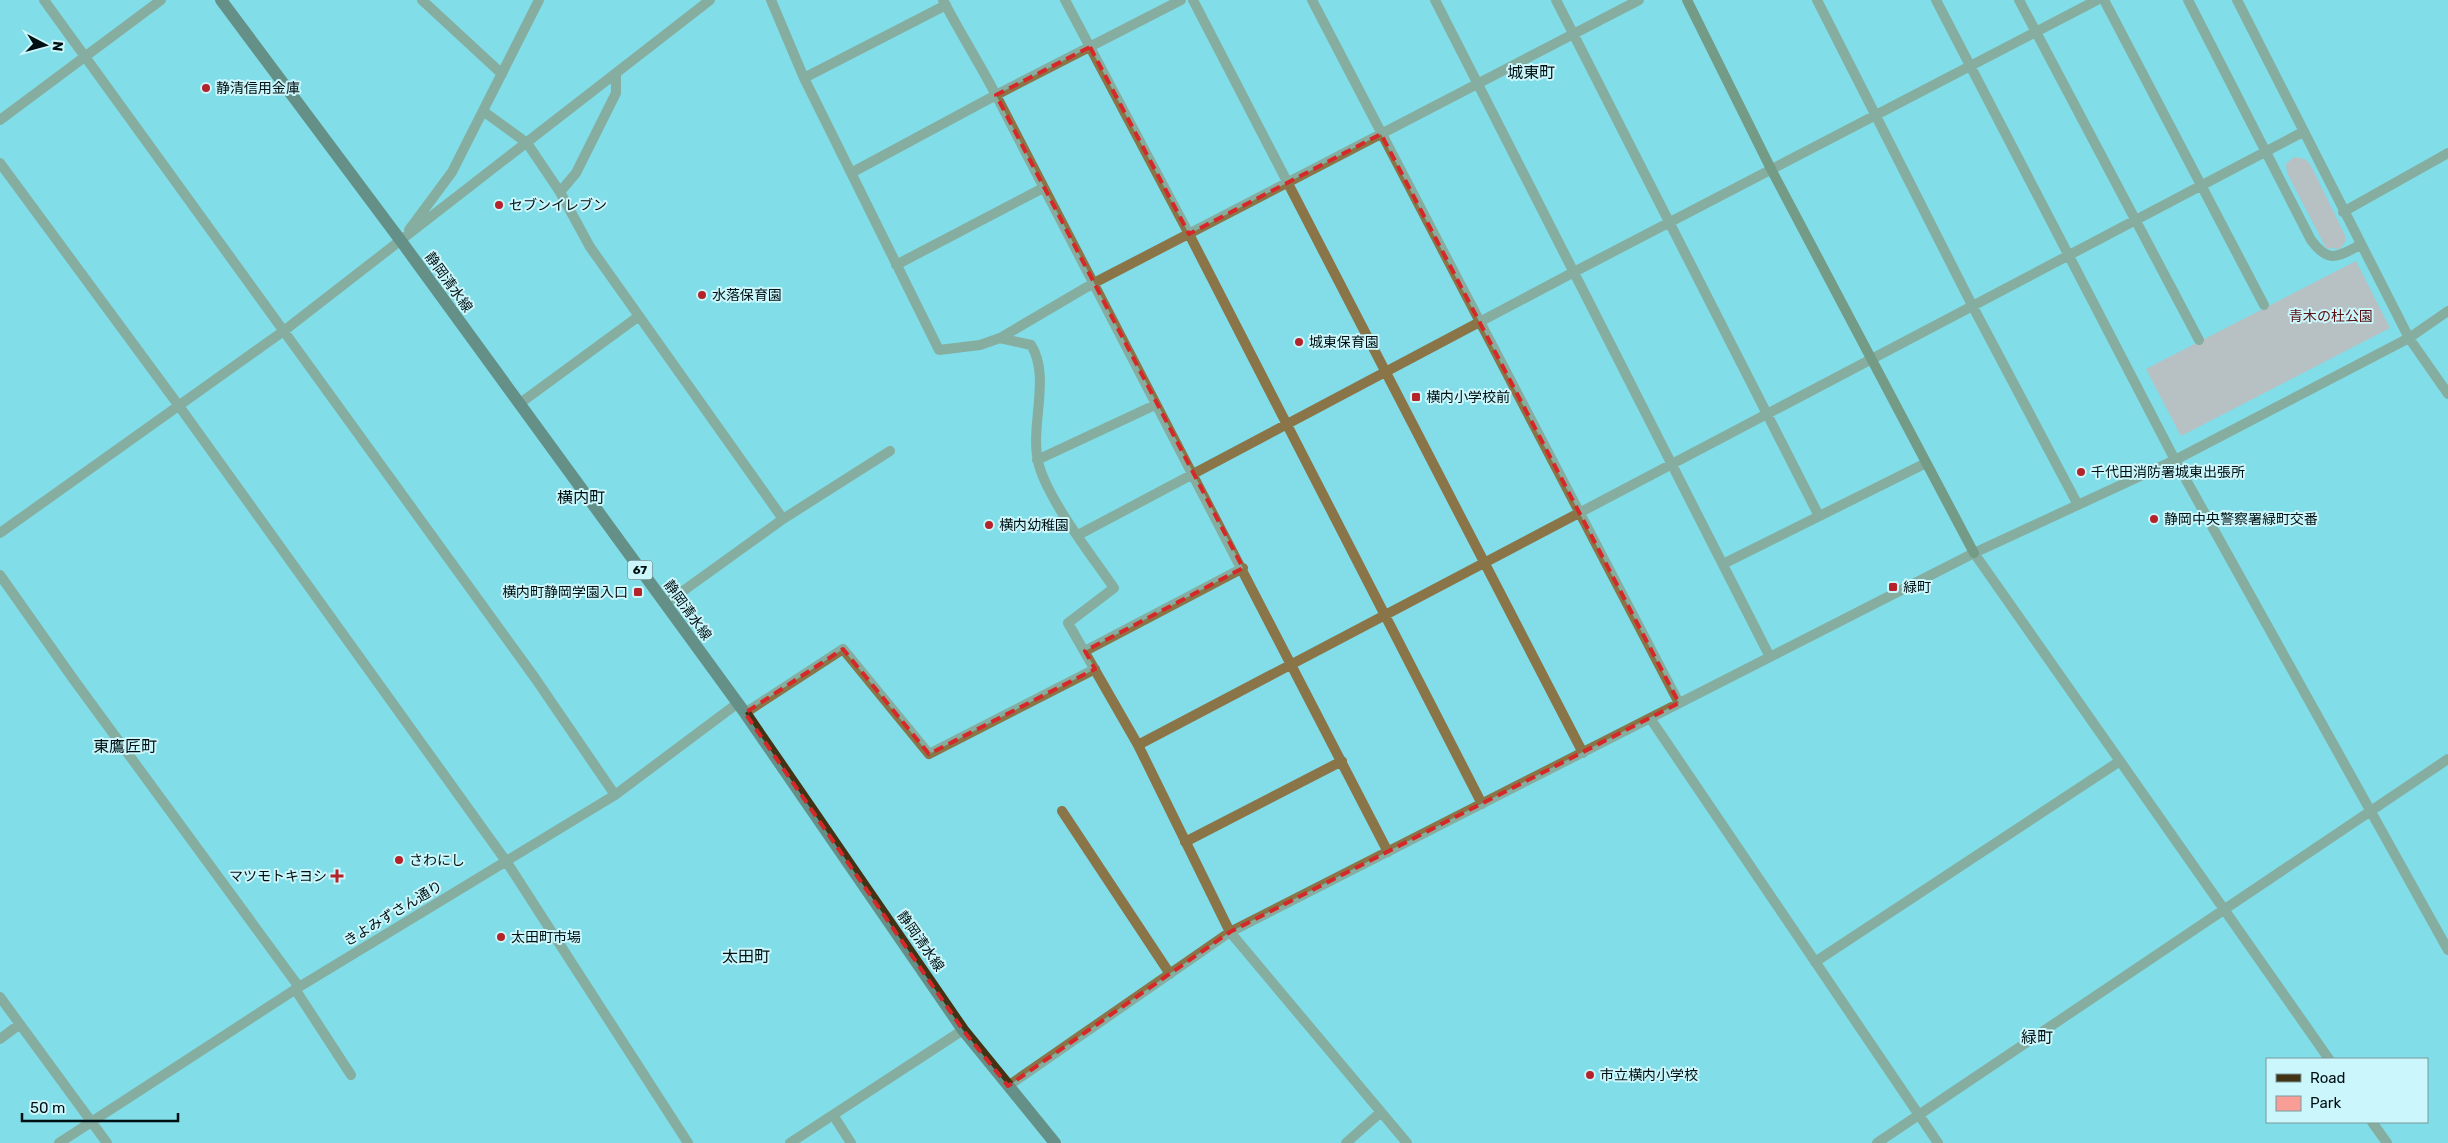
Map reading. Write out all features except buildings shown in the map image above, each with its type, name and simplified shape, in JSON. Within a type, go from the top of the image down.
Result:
[{"type":"main road","name":"静岡清水線","points":[[221,0],[401,241],[741,708],[963,1030],[1055,1143]]},
{"type":"street","points":[[44,0],[285,330],[535,678],[615,795]]},
{"type":"street","points":[[0,120],[161,0]]},
{"type":"street","points":[[401,241],[452,172],[539,0]]},
{"type":"street","points":[[0,533],[285,330],[710,0]]},
{"type":"street","points":[[771,0],[804,78],[939,350],[980,345],[1000,338],[1092,284],[1639,0]]},
{"type":"street","points":[[1065,0],[1189,234],[1482,804]]},
{"type":"street","points":[[851,173],[996,95],[1181,0]]},
{"type":"street","points":[[1193,0],[1289,182],[1385,372],[1583,753]]},
{"type":"street","points":[[1312,0],[1679,703]]},
{"type":"street","points":[[1435,0],[1770,657]]},
{"type":"street","points":[[1556,0],[1819,516]]},
{"type":"street","points":[[1687,0],[1772,171],[1974,553],[2328,1058]]},
{"type":"street","points":[[1817,0],[1973,307],[2078,505]]},
{"type":"street","points":[[1936,0],[2175,460],[2448,950]]},
{"type":"street","points":[[2019,0],[2199,340]]},
{"type":"street","points":[[1078,535],[1574,272],[1772,171],[2097,0]]},
{"type":"street","points":[[2104,0],[2264,305]]},
{"type":"street","points":[[2188,0],[2318,250],[2328,256],[2337,257],[2360,245]]},
{"type":"street","points":[[2237,0],[2343,212],[2409,338],[2448,394]]},
{"type":"street","points":[[424,1],[502,74]]},
{"type":"street","points":[[804,78],[944,3],[996,95],[1191,474],[1243,568],[1388,852]]},
{"type":"street","points":[[560,192],[576,173],[616,93],[616,74]]},
{"type":"street","points":[[483,111],[527,143],[560,192],[590,247],[783,519]]},
{"type":"street","points":[[1138,745],[1672,466],[1767,414],[1872,361],[2303,132]]},
{"type":"street","points":[[2343,212],[2448,153]]},
{"type":"street","points":[[0,163],[179,406],[506,861],[688,1143]]},
{"type":"street","points":[[896,265],[1043,188]]},
{"type":"street","points":[[1008,1086],[1230,932],[1974,553],[2175,460],[2409,338],[2448,311]]},
{"type":"street","points":[[519,404],[639,316]]},
{"type":"street","points":[[1000,338],[1031,345],[1037,354],[1040,373],[1035,441],[1042,478],[1114,588],[1068,623],[1138,745],[1230,932],[1407,1143]]},
{"type":"street","points":[[1038,460],[1155,405]]},
{"type":"street","points":[[665,604],[783,519],[890,451]]},
{"type":"street","points":[[1723,564],[1926,463]]},
{"type":"street","points":[[1085,650],[1243,568]]},
{"type":"street","points":[[0,575],[297,988],[351,1075]]},
{"type":"street","name":"きよみずさん通り","points":[[59,1143],[297,988],[615,795],[741,708],[843,649],[929,754],[1096,669]]},
{"type":"street","points":[[1650,718],[1938,1143]]},
{"type":"street","points":[[1877,1143],[2448,759]]},
{"type":"street","points":[[1185,842],[1342,761]]},
{"type":"street","points":[[1815,962],[2120,761]]},
{"type":"street","points":[[1062,811],[1170,974]]},
{"type":"street","points":[[0,997],[107,1143]]},
{"type":"street","points":[[0,1039],[20,1024]]},
{"type":"street","points":[[790,1143],[963,1030]]},
{"type":"street","points":[[1346,1143],[1381,1112]]},
{"type":"street","points":[[833,1115],[851,1143]]},
{"type":"street","points":[[2373,1123],[2387,1143]]},
{"type":"highlighted area","points":[[1090,47],[1189,234],[1381,134],[1679,703],[1230,932],[1008,1086],[963,1030],[745,713],[843,649],[929,754],[1095,669],[1085,651],[1243,568],[996,95]]},
{"type":"green space","points":[[2294,157],[2305,159],[2310,164],[2345,235],[2345,242],[2340,249],[2326,248],[2287,173],[2286,164]]},
{"type":"green space","name":"青木の杜公園","points":[[2356,261],[2390,328],[2181,436],[2146,369]]},
{"type":"place","name":"静清信用金庫","points":[[206,88]]},
{"type":"place","name":"セブンイレブン","points":[[499,205]]},
{"type":"place","name":"水落保育園","points":[[702,295]]},
{"type":"place","name":"城東保育園","points":[[1299,342]]},
{"type":"place","name":"横内小学校前","points":[[1416,397]]},
{"type":"place","name":"千代田消防署城東出張所","points":[[2081,472]]},
{"type":"place","name":"静岡中央警察署緑町交番","points":[[2154,519]]},
{"type":"place","name":"横内幼稚園","points":[[989,525]]},
{"type":"place","name":"緑町","points":[[1893,587]]},
{"type":"place","name":"横内町静岡学園入口","points":[[638,592]]},
{"type":"place","name":"さわにし","points":[[399,860]]},
{"type":"place","name":"マツモトキヨシ","points":[[337,876]]},
{"type":"place","name":"太田町市場","points":[[501,937]]},
{"type":"place","name":"市立横内小学校","points":[[1590,1075]]},
{"type":"district","name":"城東町","points":[[1531,72]]},
{"type":"district","name":"横内町","points":[[581,497]]},
{"type":"district","name":"東鷹匠町","points":[[125,746]]},
{"type":"district","name":"太田町","points":[[746,956]]},
{"type":"district","name":"緑町","points":[[2037,1037]]}]
